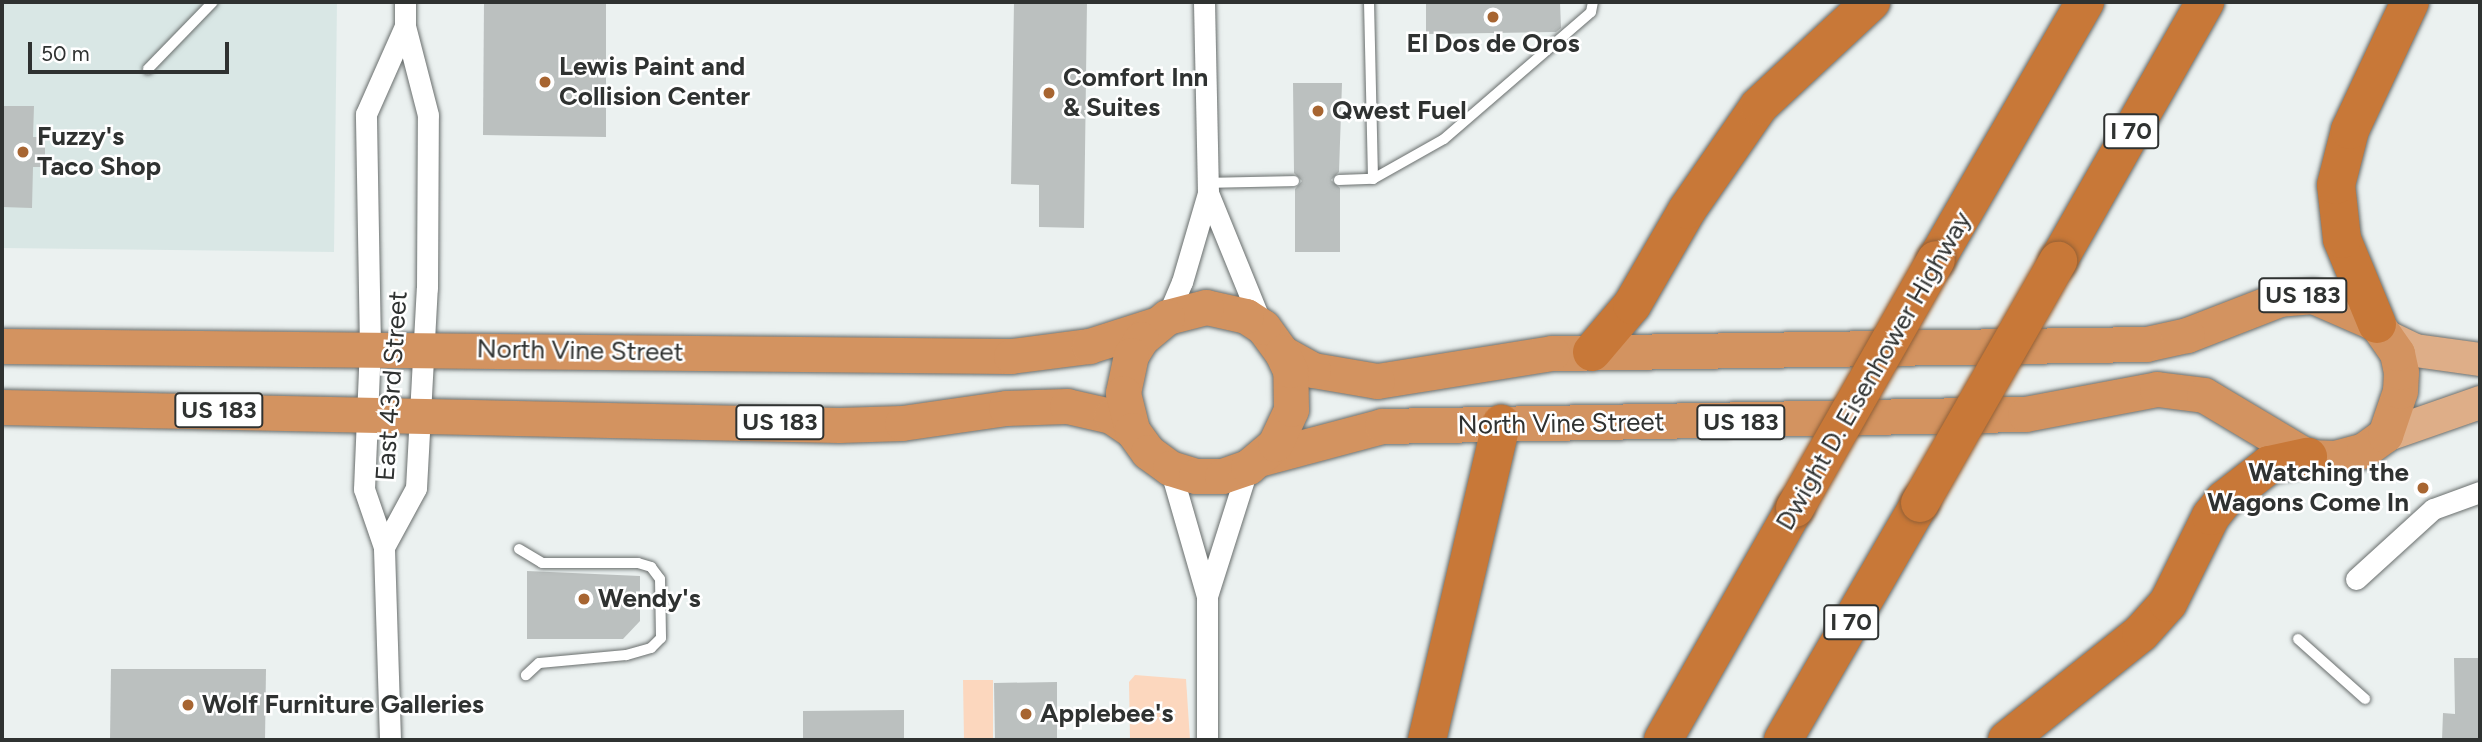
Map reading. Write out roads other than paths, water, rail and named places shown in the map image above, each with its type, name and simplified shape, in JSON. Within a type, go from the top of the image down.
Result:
[{"type":"highway","points":[[1592,352],[1632,304],[1687,210],[1759,106],[1871,2]]},
{"type":"highway","name":"Dwight D. Eisenhower Highway","points":[[1663,740],[2085,2]]},
{"type":"highway","name":"I 70","points":[[1783,740],[2205,2]]},
{"type":"highway","points":[[2007,740],[2141,633],[2168,603],[2211,516],[2224,500],[2269,465],[2308,457],[2335,458],[2364,450],[2385,435],[2400,391],[2401,372],[2342,239],[2336,185],[2350,130],[2410,2]]},
{"type":"highway","name":"US 183","points":[[1273,340],[1313,370],[1377,381],[1517,356],[1592,352],[2146,344],[2187,335],[2298,295],[2330,300],[2382,331]]},
{"type":"highway","points":[[1206,307],[1227,309],[1273,340],[1290,370],[1291,409],[1280,435],[1255,462],[1222,476],[1196,476],[1170,468],[1148,452],[1132,430],[1124,402],[1125,373],[1131,355],[1161,321],[1206,307]]},
{"type":"highway","name":"North Vine Street","points":[[2,346],[424,348],[1011,356],[1089,346],[1161,321]]},
{"type":"highway","name":"North Vine Street","points":[[1255,462],[1382,426],[2025,414],[2157,389],[2204,395],[2308,457]]},
{"type":"highway","name":"US 183","points":[[2,407],[421,412],[478,418],[839,425],[902,423],[1006,408],[1067,406],[1111,415],[1132,430]]},
{"type":"highway","points":[[1427,740],[1501,424]]},
{"type":"main road","name":"US 183","points":[[2382,331],[2415,350],[2480,359]]},
{"type":"main road","points":[[2385,435],[2480,402]]},
{"type":"street","name":"East 43rd Street","points":[[384,547],[416,488],[424,348],[428,115],[405,26],[405,2]]},
{"type":"street","points":[[1161,321],[1182,282],[1207,188],[1204,2]]},
{"type":"street","name":"East 43rd Street","points":[[384,547],[365,489],[370,348],[366,114],[405,26]]},
{"type":"street","points":[[1207,188],[1273,340]]},
{"type":"street","points":[[1207,596],[1255,462]]},
{"type":"street","points":[[1170,468],[1207,596],[1207,740]]},
{"type":"street","points":[[2356,579],[2433,509],[2480,492]]},
{"type":"street","points":[[384,547],[390,740]]},
{"type":"lane","points":[[148,69],[213,2]]},
{"type":"lane","points":[[1370,2],[1373,179]]},
{"type":"lane","points":[[1339,180],[1373,179],[1444,139],[1591,12],[1593,2]]},
{"type":"lane","points":[[1207,188],[1294,181]]},
{"type":"lane","points":[[519,550],[542,563],[638,563],[651,567],[660,579],[661,638],[651,648],[626,655],[538,663],[526,675]]},
{"type":"lane","points":[[2298,639],[2365,699]]},
{"type":"place","name":"El Dos de Oros","points":[[1493,17]]},
{"type":"place","name":"Lewis Paint and Collision Center","points":[[545,82]]},
{"type":"place","name":"Comfort Inn & Suites","points":[[1049,93]]},
{"type":"place","name":"Qwest Fuel","points":[[1318,111]]},
{"type":"place","name":"Fuzzy's Taco Shop","points":[[23,152]]},
{"type":"place","name":"Watching the Wagons Come In","points":[[2423,488]]},
{"type":"place","name":"Wendy's","points":[[584,599]]},
{"type":"place","name":"Wolf Furniture Galleries","points":[[188,705]]},
{"type":"place","name":"Applebee's","points":[[1026,714]]}]
